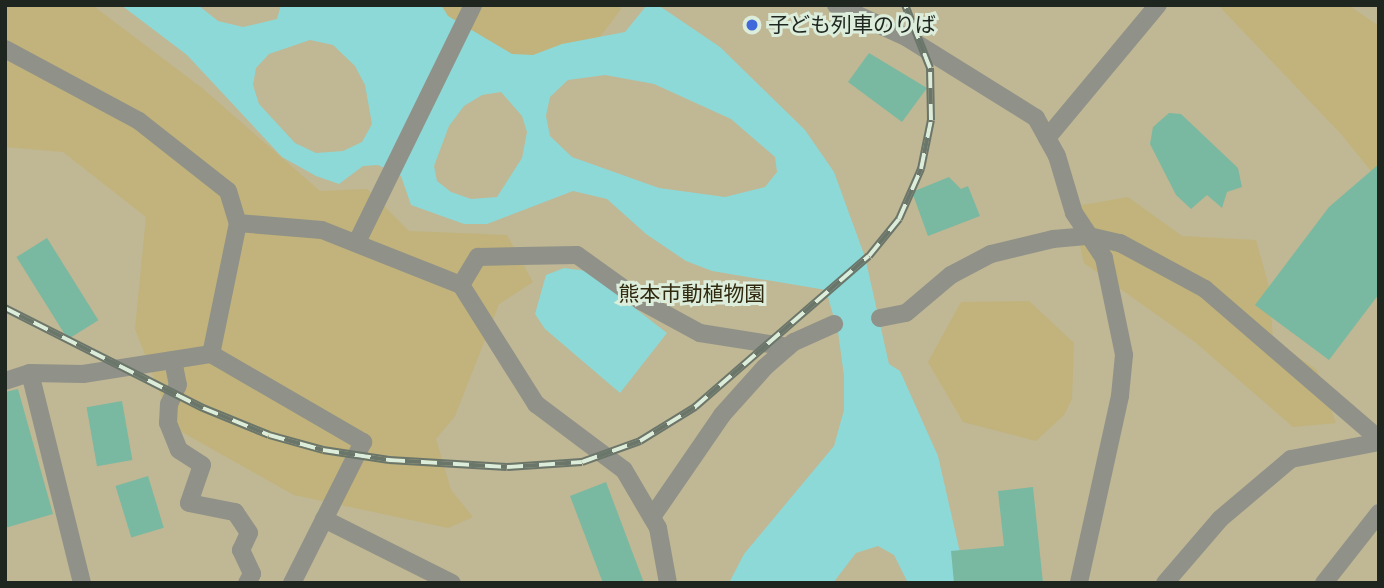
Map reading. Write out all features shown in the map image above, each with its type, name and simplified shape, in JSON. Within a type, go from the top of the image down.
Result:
[{"type":"lane","points":[[357,242],[473,5]]},
{"type":"lane","points":[[836,5],[906,37],[971,75],[1036,118],[1047,138],[1074,213],[1104,258],[1124,355],[1120,396],[1079,583]]},
{"type":"lane","points":[[1047,138],[1158,5]]},
{"type":"lane","points":[[5,49],[139,121],[228,191],[238,223],[211,354]]},
{"type":"lane","points":[[238,223],[322,230],[461,285],[536,404],[616,462],[653,517],[668,583]]},
{"type":"lane","points":[[880,318],[906,313],[951,275],[991,254],[1053,239],[1089,236],[1120,243],[1205,289],[1379,441]]},
{"type":"lane","points":[[461,285],[478,257],[578,255],[641,301],[700,332],[788,347]]},
{"type":"lane","points":[[653,517],[722,415],[788,347],[834,324]]},
{"type":"lane","points":[[5,381],[30,373],[83,374],[211,354],[363,442],[292,583]]},
{"type":"lane","points":[[173,360],[178,385],[169,404],[168,423],[179,450],[202,465],[190,503],[236,512],[249,533],[241,550],[252,574],[247,583]]},
{"type":"lane","points":[[30,373],[82,583]]},
{"type":"lane","points":[[1165,583],[1220,519],[1291,460],[1379,441]]},
{"type":"lane","points":[[1324,583],[1379,513]]},
{"type":"lane","points":[[324,519],[452,583]]},
{"type":"green space","name":"熊本市動植物園","points":[[5,5],[1379,5],[1379,583],[5,583]]},
{"type":"shaded area","points":[[5,5],[92,5],[202,88],[320,191],[367,189],[409,231],[507,235],[533,282],[499,304],[455,416],[436,439],[451,490],[473,517],[448,528],[294,495],[173,427],[135,329],[146,217],[63,152],[5,147]]},
{"type":"shaded area","points":[[386,5],[619,5],[621,9],[594,45],[520,59]]},
{"type":"shaded area","points":[[1218,5],[1348,5],[1379,26],[1379,181],[1341,134]]},
{"type":"shaded area","points":[[1128,197],[1182,236],[1256,240],[1269,287],[1273,340],[1317,370],[1336,423],[1293,427],[1195,342],[1084,263],[1071,207]]},
{"type":"shaded area","points":[[1029,301],[1074,343],[1072,399],[1064,415],[1036,441],[963,422],[928,362],[961,302]]},
{"type":"water","points":[[121,5],[198,5],[218,21],[243,27],[277,19],[281,5],[441,5],[448,16],[512,54],[533,55],[562,44],[625,32],[647,5],[658,5],[720,47],[805,130],[834,172],[865,257],[889,364],[900,371],[938,456],[967,583],[908,583],[894,555],[878,546],[856,553],[833,583],[729,583],[744,554],[834,446],[844,410],[844,376],[838,332],[826,290],[712,271],[686,261],[646,234],[607,199],[573,191],[487,224],[464,224],[411,205],[401,176],[378,165],[363,166],[339,184],[316,176],[282,157],[187,55]],"holes":[[[310,40],[333,45],[355,66],[365,85],[372,124],[362,142],[343,151],[316,153],[295,143],[259,104],[253,85],[256,68],[269,54]],[[605,75],[654,84],[731,119],[775,157],[777,172],[765,187],[725,197],[659,188],[572,157],[550,136],[546,116],[550,97],[568,80]],[[501,92],[522,116],[527,132],[522,158],[497,197],[471,199],[451,192],[437,181],[434,166],[449,126],[464,106],[482,95]]]},
{"type":"water","points":[[564,268],[587,271],[667,333],[620,393],[545,329],[535,314],[546,275]]},
{"type":"building","points":[[869,53],[927,88],[902,122],[848,82]]},
{"type":"building","points":[[1169,113],[1181,114],[1238,168],[1242,187],[1227,192],[1222,208],[1207,195],[1191,209],[1176,195],[1150,144],[1153,127]]},
{"type":"building","points":[[1379,164],[1379,294],[1329,360],[1255,305],[1329,207]]},
{"type":"building","points":[[949,177],[961,189],[968,186],[980,216],[928,236],[912,192]]},
{"type":"building","points":[[47,238],[98,320],[68,339],[16,257]]},
{"type":"building","points":[[18,389],[53,514],[5,528],[5,392]]},
{"type":"building","points":[[122,401],[132,460],[97,466],[87,407]]},
{"type":"building","points":[[148,476],[164,528],[131,538],[115,486]]},
{"type":"building","points":[[606,482],[644,583],[603,583],[570,496]]},
{"type":"building","points":[[1033,487],[1043,583],[954,583],[951,551],[1004,546],[998,491]]},
{"type":"railway","points":[[5,308],[203,408],[269,435],[323,450],[389,460],[507,467],[582,462],[640,441],[695,407],[869,256],[899,219],[921,169],[931,120],[930,68],[905,5]]},
{"type":"place","name":"子ども列車のりば","points":[[752,25]]}]
